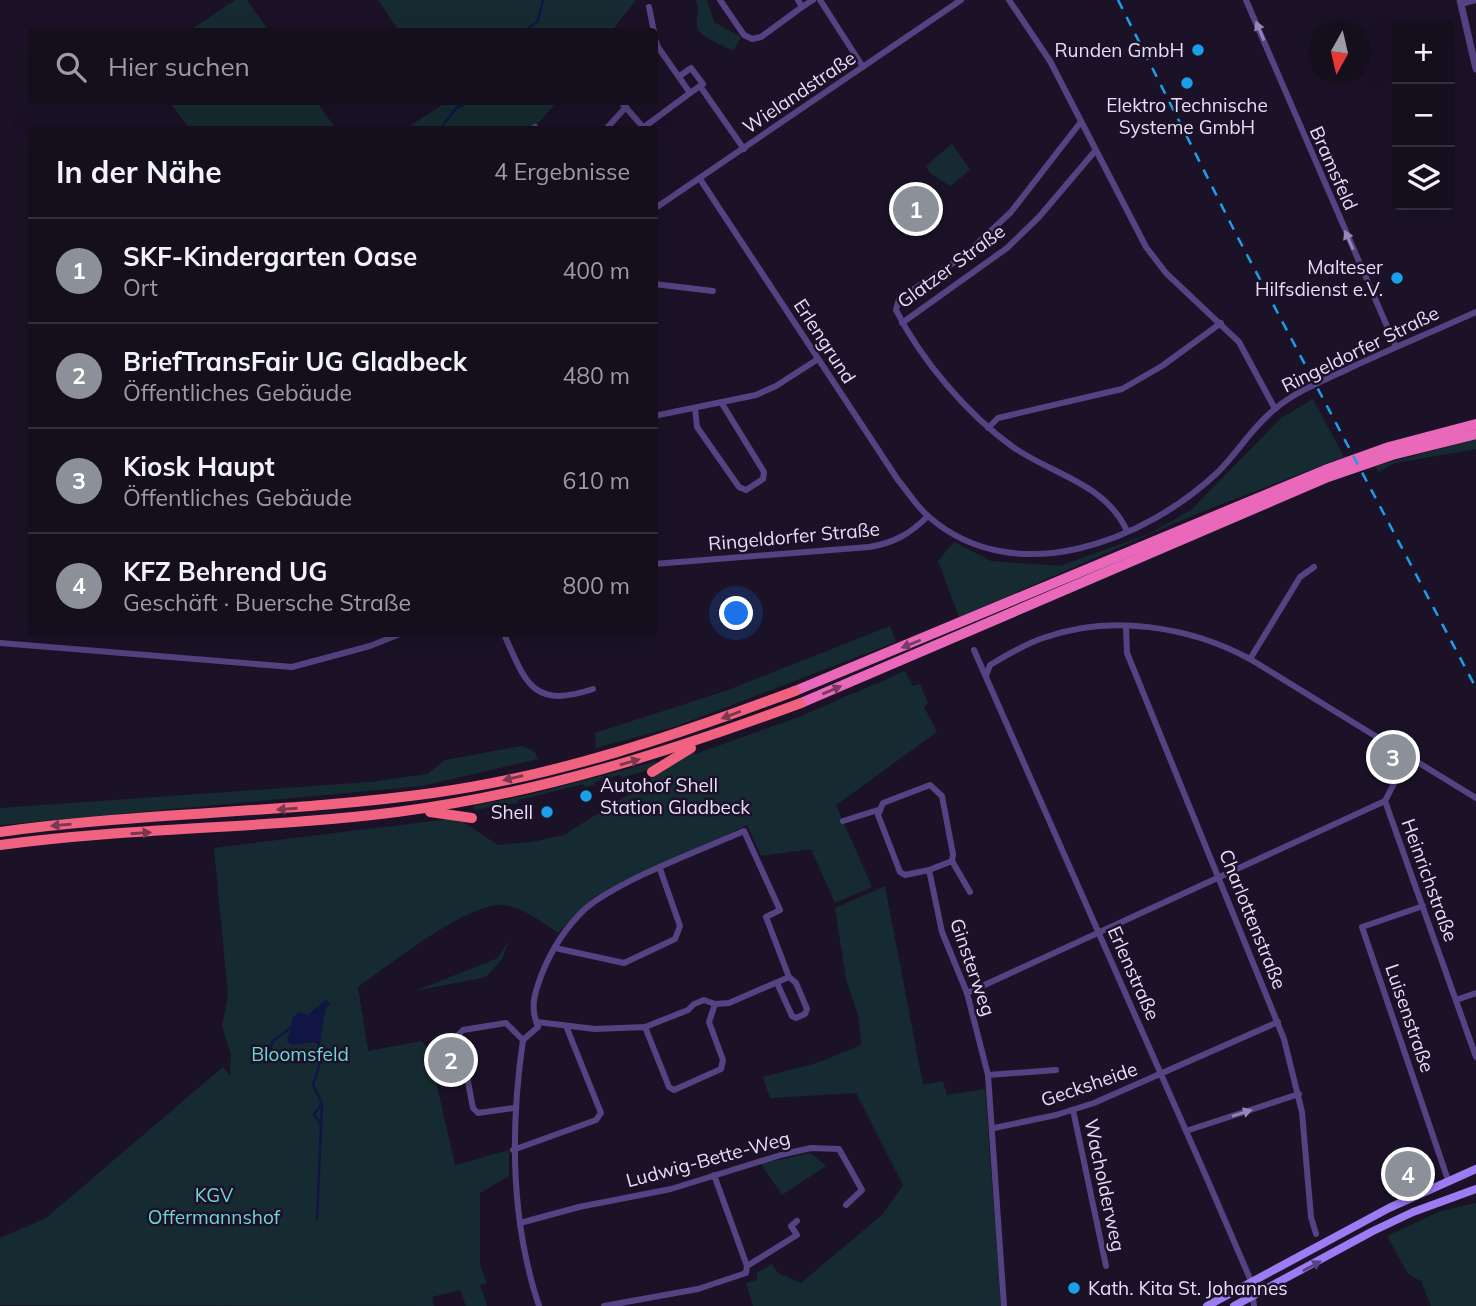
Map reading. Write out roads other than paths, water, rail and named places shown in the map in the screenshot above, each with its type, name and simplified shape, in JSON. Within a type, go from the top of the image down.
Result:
[{"type":"highway","points":[[0,832],[326,806],[436,793],[558,768],[677,735],[795,691],[1325,470],[1389,447],[1476,424]]},
{"type":"highway","points":[[0,845],[396,812],[559,782],[703,740],[801,703],[1328,477],[1392,455],[1476,433]]},
{"type":"highway","points":[[652,772],[703,740]]},
{"type":"highway","points":[[396,812],[457,814],[472,818]]},
{"type":"main road","points":[[1207,1306],[1448,1180],[1476,1170]]},
{"type":"main road","points":[[1234,1306],[1373,1231],[1413,1212],[1476,1189]]},
{"type":"street","points":[[720,0],[744,35],[752,39],[761,37],[813,0]]},
{"type":"street","points":[[798,0],[802,7]]},
{"type":"street","points":[[820,0],[863,67]]},
{"type":"street","name":"Wielandstraße","points":[[658,206],[961,0]]},
{"type":"street","points":[[1009,0],[1050,61],[1149,250],[1166,272],[1239,342],[1275,409]]},
{"type":"street","name":"Bramsfeld","points":[[1246,0],[1396,347]]},
{"type":"street","points":[[1476,1],[1461,2],[1476,69]]},
{"type":"street","points":[[649,7],[653,28]]},
{"type":"street","points":[[658,47],[681,75],[679,77],[691,93]]},
{"type":"street","points":[[644,126],[703,84],[691,68],[681,75]]},
{"type":"street","points":[[700,86],[744,149]]},
{"type":"street","points":[[608,126],[623,105]]},
{"type":"street","points":[[625,105],[640,126]]},
{"type":"street","name":"Glatzer Straße","points":[[1080,122],[1011,212],[964,256],[899,299],[895,310],[902,323],[1007,248],[1039,217],[1095,151]]},
{"type":"street","name":"Erlengrund","points":[[700,179],[898,481],[928,516]]},
{"type":"street","points":[[658,284],[713,291]]},
{"type":"street","name":"Ringeldorfer Straße","points":[[658,564],[890,544],[914,531],[928,516],[955,534],[984,547],[1014,553],[1068,551],[1127,531],[1195,491],[1218,471],[1275,409],[1308,388],[1476,312]]},
{"type":"street","points":[[902,323],[964,404],[988,428],[1016,449],[1096,493],[1120,516],[1127,531]]},
{"type":"street","points":[[988,428],[998,418],[1122,389],[1162,366],[1221,323]]},
{"type":"street","points":[[658,415],[756,395],[776,386],[818,359]]},
{"type":"street","points":[[695,408],[697,427],[738,487],[746,490],[763,479],[764,472],[721,402]]},
{"type":"street","points":[[1250,659],[1300,577],[1314,567]]},
{"type":"street","points":[[986,679],[990,665],[1055,634],[1092,627],[1126,626],[1196,635],[1223,644],[1250,659],[1476,798]]},
{"type":"street","name":"Charlottenstraße","points":[[1126,626],[1126,653],[1278,1022],[1299,1094],[1311,1217],[1316,1234]]},
{"type":"street","points":[[0,643],[292,667],[370,646],[392,637]]},
{"type":"street","points":[[505,637],[521,673],[533,686],[554,698],[593,689]]},
{"type":"street","name":"Erlenstraße","points":[[974,650],[1251,1281]]},
{"type":"street","name":"Heinrichstraße","points":[[1408,756],[1385,801],[1476,1057]]},
{"type":"street","name":"Ginsterweg","points":[[843,821],[878,810],[883,803],[927,785],[936,788],[942,796],[953,861],[970,892]]},
{"type":"street","points":[[967,993],[1385,801]]},
{"type":"street","points":[[878,810],[898,870],[905,874],[929,870],[953,861]]},
{"type":"street","points":[[539,1306],[520,1223],[513,1150],[514,1108],[523,1040],[538,1027],[531,1010],[534,998],[562,934],[587,908],[660,869],[744,831],[780,910],[766,917],[789,976],[796,982],[807,1009],[800,1017],[792,1016],[777,983]]},
{"type":"street","points":[[555,948],[624,962],[675,939],[680,926],[660,869]]},
{"type":"street","name":"Ginsterweg","points":[[929,870],[942,932],[967,993],[988,1075],[994,1128]]},
{"type":"street","name":"Luisenstraße","points":[[1423,906],[1362,927],[1448,1180]]},
{"type":"street","points":[[537,1022],[566,1026],[645,1027],[688,1010],[704,1000],[715,1004],[729,1003],[789,976]]},
{"type":"street","points":[[1456,1000],[1476,993]]},
{"type":"street","points":[[645,1027],[669,1087],[674,1090],[721,1069],[723,1060],[709,1022],[715,1004]]},
{"type":"street","name":"Gecksheide","points":[[994,1128],[1073,1110],[1278,1022]]},
{"type":"street","points":[[514,1108],[478,1113],[473,1108],[458,1034],[463,1030],[506,1023],[523,1040]]},
{"type":"street","points":[[513,1150],[596,1120],[601,1113],[566,1026]]},
{"type":"street","points":[[988,1075],[1056,1070]]},
{"type":"street","points":[[1186,1131],[1299,1094]]},
{"type":"street","name":"Wacholderweg","points":[[1073,1110],[1106,1266]]},
{"type":"street","points":[[994,1128],[1004,1306]]},
{"type":"street","name":"Ludwig-Bette-Weg","points":[[520,1223],[579,1207],[661,1191],[784,1153],[811,1148],[839,1149],[862,1190],[846,1205]]},
{"type":"street","points":[[714,1175],[747,1268]]},
{"type":"street","points":[[604,1306],[698,1289],[743,1277],[747,1268],[797,1235],[791,1226],[797,1222]]},
{"type":"street","points":[[1251,1281],[1254,1306]]},
{"type":"waterway","points":[[528,28],[538,21],[543,0]]},
{"type":"waterway","points":[[442,126],[456,108],[462,105]]},
{"type":"waterway","points":[[252,1063],[257,1054],[260,1058],[268,1055],[273,1041],[292,1027]]},
{"type":"waterway","points":[[317,1219],[322,1104],[313,1085],[321,1059],[319,1045]]},
{"type":"waterway","points":[[321,1105],[314,1114],[321,1125]]},
{"type":"railway","points":[[1118,0],[1236,234],[1476,688]]},
{"type":"place","name":"Runden GmbH","points":[[1198,50]]},
{"type":"place","name":"Elektro Technische Systeme GmbH","points":[[1187,83]]},
{"type":"place","name":"SKF-Kindergarten Oase","points":[[916,209]]},
{"type":"place","name":"Malteser Hilfsdienst e.V.","points":[[1397,278]]},
{"type":"place","name":"Kiosk Haupt","points":[[1393,757]]},
{"type":"place","name":"Autohof Shell Station Gladbeck","points":[[586,796]]},
{"type":"place","name":"Shell","points":[[547,812]]},
{"type":"place","name":"BriefTransFair UG Gladbeck","points":[[451,1060]]},
{"type":"place","name":"KFZ Behrend UG","points":[[1408,1174]]},
{"type":"place","name":"Kath. Kita St. Johannes","points":[[1074,1288]]},
{"type":"park label","name":"Bloomsfeld","points":[[300,1054]]},
{"type":"park label","name":"KGV Offermannshof","points":[[214,1206]]}]
